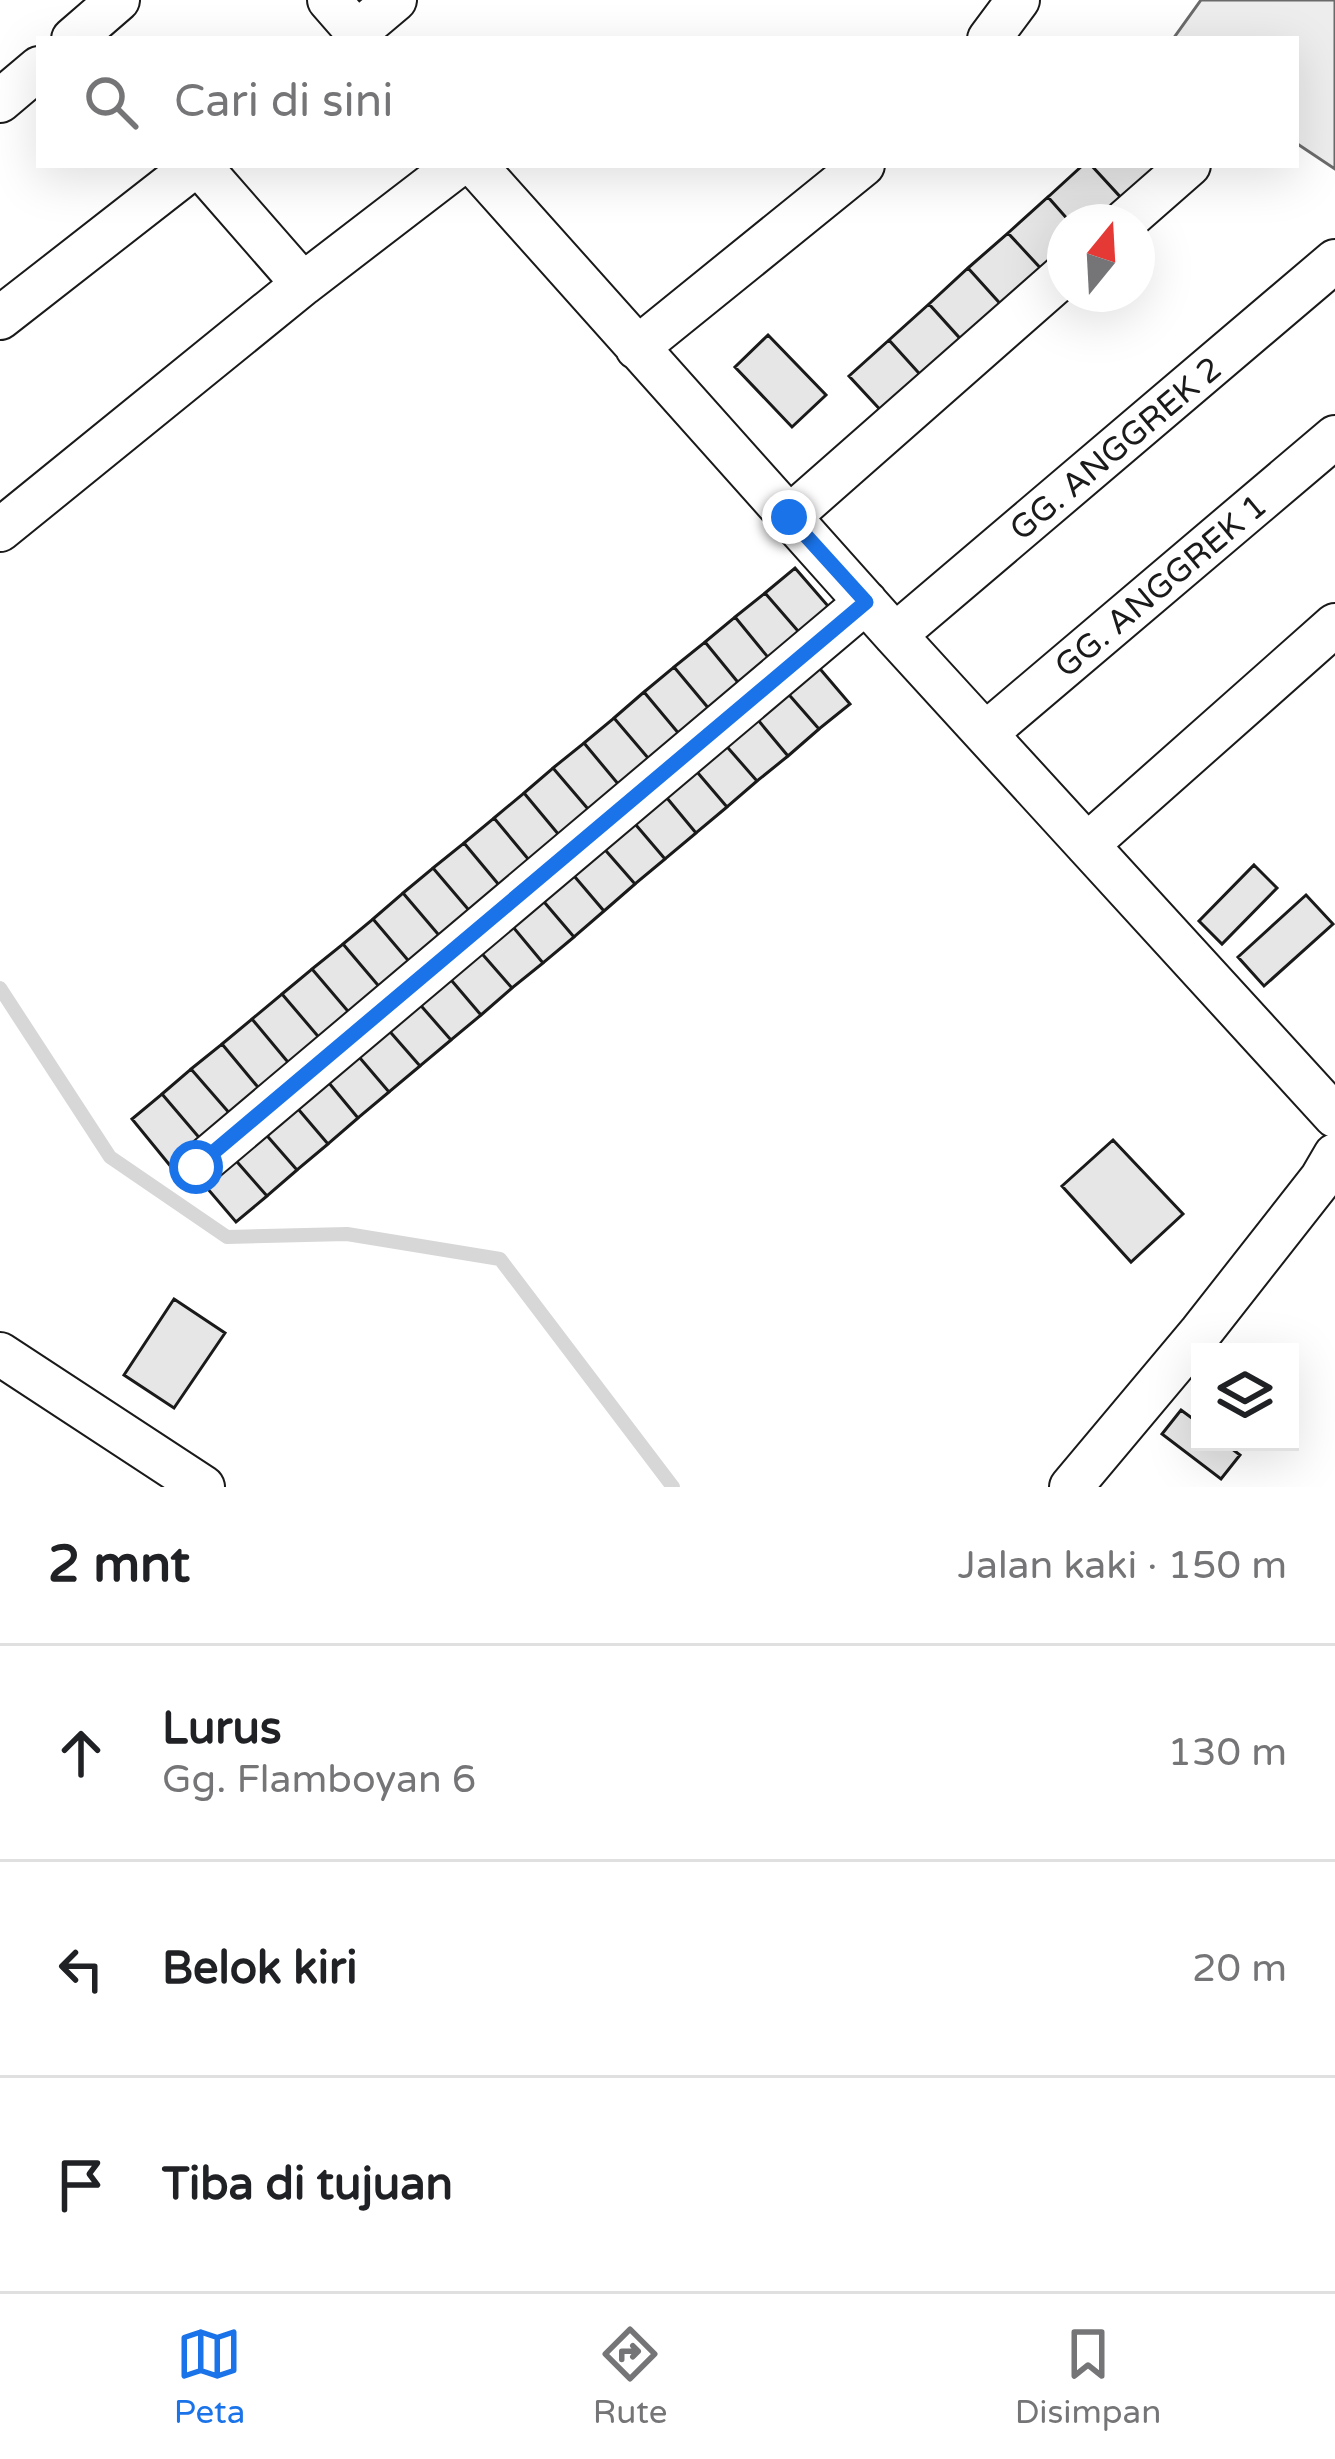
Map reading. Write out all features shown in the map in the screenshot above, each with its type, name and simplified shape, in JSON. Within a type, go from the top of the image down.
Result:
[{"type":"street","points":[[82,36],[118,0]]},
{"type":"street","points":[[329,0],[360,36],[395,0]]},
{"type":"street","points":[[991,36],[1018,0]]},
{"type":"street","points":[[0,101],[36,71]]},
{"type":"street","points":[[0,319],[194,168]]},
{"type":"street","points":[[201,168],[303,284]]},
{"type":"street","points":[[0,530],[454,168]]},
{"type":"street","points":[[478,168],[895,635],[1335,1116]]},
{"type":"street","points":[[637,348],[859,168]]},
{"type":"street","points":[[1145,204],[1186,168]]},
{"type":"street","name":"GG. ANGGREK 2","points":[[895,635],[1335,261]]},
{"type":"street","points":[[789,517],[1047,290]]},
{"type":"street","name":"GG. ANGGREK 1","points":[[986,733],[1335,437]]},
{"type":"street","points":[[196,1167],[866,602]]},
{"type":"street","points":[[1087,845],[1335,625]]},
{"type":"street","points":[[1071,1487],[1202,1332],[1321,1180],[1335,1155]]},
{"type":"street","points":[[0,1354],[203,1487]]},
{"type":"shaded area","points":[[1201,0],[1335,0],[1335,169],[1299,145],[1299,36],[1175,36]]},
{"type":"building","points":[[1080,168],[1094,168],[1125,202],[1123,204],[1054,204],[1048,197]]},
{"type":"building","points":[[1094,168],[1160,168],[1125,202]]},
{"type":"building","points":[[1048,197],[1054,204],[1047,204],[1047,271],[1045,273],[1008,233]]},
{"type":"building","points":[[1008,233],[1045,273],[1005,309],[968,268]]},
{"type":"building","points":[[968,268],[1005,309],[966,345],[929,304]]},
{"type":"building","points":[[929,304],[966,345],[926,381],[889,340]]},
{"type":"building","points":[[768,335],[826,395],[792,427],[735,367]]},
{"type":"building","points":[[889,340],[926,381],[886,416],[849,376]]},
{"type":"building","points":[[795,568],[841,621],[811,646],[765,593]]},
{"type":"building","points":[[765,593],[811,646],[780,672],[735,617]]},
{"type":"building","points":[[735,617],[780,672],[750,697],[705,642]]},
{"type":"building","points":[[705,642],[750,697],[720,722],[674,667]]},
{"type":"building","points":[[815,663],[850,704],[819,729],[784,689]]},
{"type":"building","points":[[674,667],[720,722],[690,747],[644,692]]},
{"type":"building","points":[[784,689],[819,729],[788,756],[753,714]]},
{"type":"building","points":[[644,692],[690,747],[660,772],[614,718]]},
{"type":"building","points":[[753,714],[788,756],[757,781],[722,741]]},
{"type":"building","points":[[614,718],[660,772],[629,797],[584,743]]},
{"type":"building","points":[[722,741],[757,781],[727,807],[692,766]]},
{"type":"building","points":[[584,743],[629,797],[600,823],[553,768]]},
{"type":"building","points":[[692,766],[727,807],[696,833],[662,792]]},
{"type":"building","points":[[553,768],[600,823],[569,847],[524,793]]},
{"type":"building","points":[[662,792],[696,833],[665,859],[630,818]]},
{"type":"building","points":[[524,793],[569,847],[539,872],[494,818]]},
{"type":"building","points":[[494,818],[539,872],[509,897],[464,843]]},
{"type":"building","points":[[630,818],[665,859],[635,884],[600,844]]},
{"type":"building","points":[[464,843],[509,897],[479,922],[433,868]]},
{"type":"building","points":[[600,844],[635,884],[604,911],[569,870]]},
{"type":"building","points":[[1254,865],[1277,888],[1222,944],[1199,921]]},
{"type":"building","points":[[433,868],[479,922],[449,947],[403,893]]},
{"type":"building","points":[[569,870],[604,911],[574,937],[539,896]]},
{"type":"building","points":[[403,893],[449,947],[418,972],[373,919]]},
{"type":"building","points":[[1306,895],[1333,924],[1264,986],[1238,957]]},
{"type":"building","points":[[539,896],[574,937],[543,963],[508,921]]},
{"type":"building","points":[[373,919],[418,972],[388,997],[343,944]]},
{"type":"building","points":[[508,921],[543,963],[512,988],[477,948]]},
{"type":"building","points":[[343,944],[388,997],[358,1023],[312,969]]},
{"type":"building","points":[[477,948],[512,988],[481,1015],[446,974]]},
{"type":"building","points":[[312,969],[358,1023],[328,1048],[282,994]]},
{"type":"building","points":[[446,974],[481,1015],[451,1040],[416,1000]]},
{"type":"building","points":[[282,994],[328,1048],[297,1073],[252,1019]]},
{"type":"building","points":[[416,1000],[451,1040],[420,1066],[385,1026]]},
{"type":"building","points":[[252,1019],[297,1073],[267,1098],[222,1044]]},
{"type":"building","points":[[385,1026],[420,1066],[389,1092],[354,1051]]},
{"type":"building","points":[[222,1044],[267,1098],[238,1123],[191,1069]]},
{"type":"building","points":[[354,1051],[389,1092],[358,1118],[324,1077]]},
{"type":"building","points":[[191,1069],[238,1123],[208,1148],[162,1094]]},
{"type":"building","points":[[324,1077],[358,1118],[328,1144],[293,1103]]},
{"type":"building","points":[[162,1094],[208,1148],[177,1174],[132,1119]]},
{"type":"building","points":[[293,1103],[328,1144],[297,1170],[262,1130]]},
{"type":"building","points":[[262,1130],[297,1170],[267,1196],[231,1155]]},
{"type":"building","points":[[1113,1140],[1183,1214],[1131,1262],[1062,1186]]},
{"type":"building","points":[[231,1155],[267,1196],[236,1222],[201,1181]]},
{"type":"building","points":[[174,1299],[225,1333],[174,1408],[124,1375]]},
{"type":"building","points":[[1181,1410],[1191,1417],[1191,1451],[1240,1455],[1221,1479],[1162,1434]]},
{"type":"waterway","points":[[0,988],[110,1157],[227,1237],[347,1234],[500,1259],[673,1487]]},
{"type":"route","points":[[196,1167],[866,602],[789,517]]}]
